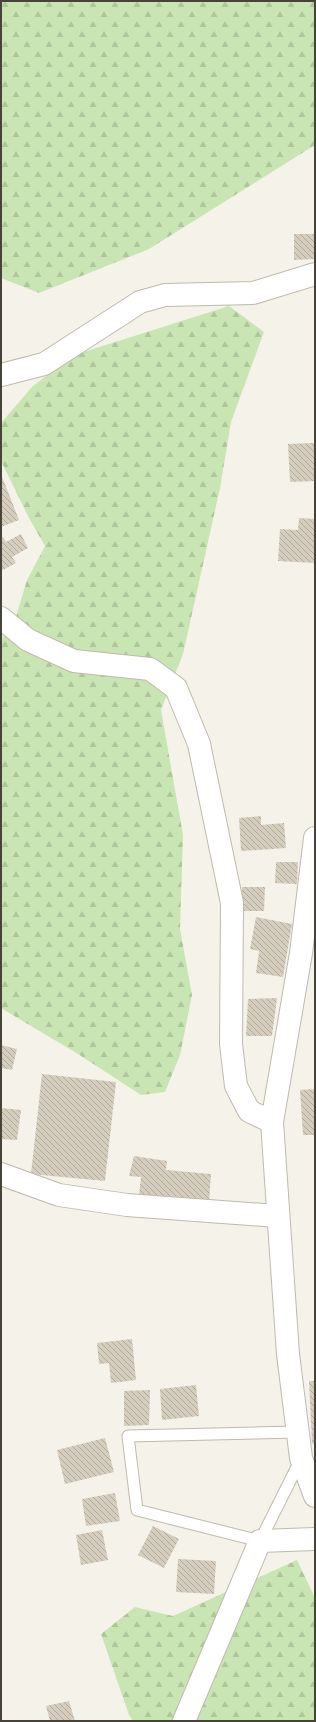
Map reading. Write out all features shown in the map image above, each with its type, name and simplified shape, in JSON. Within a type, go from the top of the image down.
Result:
[{"type":"street","points":[[1,375],[44,364],[140,302],[165,295],[253,293],[315,274]]},
{"type":"street","points":[[1,618],[28,640],[74,661],[150,669],[176,688],[199,744],[232,903],[231,1044],[236,1086],[249,1111],[272,1122]]},
{"type":"street","points":[[315,838],[301,953],[272,1122],[277,1216],[288,1354],[301,1458],[315,1496]]},
{"type":"street","points":[[1,1174],[59,1195],[127,1205],[277,1216]]},
{"type":"street","points":[[184,1721],[260,1541],[315,1539]]},
{"type":"lane","points":[[298,1432],[128,1436],[137,1510],[260,1541],[301,1458]]},
{"type":"green space","points":[[1,1],[315,1],[315,145],[149,249],[39,293],[1,278]]},
{"type":"green space","points":[[229,306],[264,332],[231,422],[220,488],[183,654],[161,710],[183,835],[180,929],[192,995],[180,1055],[165,1092],[141,1095],[78,1054],[1,1008],[1,639],[12,630],[27,580],[45,546],[29,518],[2,463],[1,423],[32,387],[71,356]]},
{"type":"green space","points":[[297,1560],[315,1598],[315,1721],[133,1721],[129,1715],[101,1634],[135,1607],[173,1616]]},
{"type":"building","points":[[294,234],[315,234],[315,259],[294,260]]},
{"type":"building","points":[[315,443],[315,481],[290,482],[288,444]]},
{"type":"building","points":[[1,474],[19,520],[1,527]]},
{"type":"building","points":[[299,518],[315,519],[315,563],[278,561],[280,529],[298,530]]},
{"type":"building","points":[[21,534],[28,548],[12,557],[16,563],[1,571],[1,538],[3,537],[6,542]]},
{"type":"building","points":[[261,816],[261,825],[284,823],[286,848],[241,851],[239,818]]},
{"type":"building","points":[[276,862],[298,862],[297,884],[275,883]]},
{"type":"building","points":[[242,887],[265,887],[264,911],[241,911]]},
{"type":"building","points":[[256,917],[292,924],[283,977],[256,973],[259,951],[250,949]]},
{"type":"building","points":[[277,998],[272,1036],[246,1036],[248,999]]},
{"type":"building","points":[[1,1045],[17,1049],[12,1070],[1,1068]]},
{"type":"building","points":[[42,1074],[116,1082],[105,1181],[31,1174]]},
{"type":"building","points":[[315,1089],[315,1135],[303,1135],[300,1090]]},
{"type":"building","points":[[1,1108],[21,1110],[17,1140],[1,1139]]},
{"type":"building","points":[[134,1156],[167,1161],[166,1170],[211,1174],[209,1202],[139,1195],[141,1177],[129,1176]]},
{"type":"building","points":[[132,1339],[136,1380],[111,1383],[109,1363],[99,1364],[97,1343]]},
{"type":"building","points":[[309,1381],[315,1381],[315,1443],[312,1444]]},
{"type":"building","points":[[196,1385],[199,1416],[162,1420],[160,1389]]},
{"type":"building","points":[[150,1390],[149,1425],[124,1426],[124,1391]]},
{"type":"building","points":[[105,1438],[114,1472],[65,1484],[57,1450]]},
{"type":"building","points":[[115,1493],[120,1521],[86,1526],[82,1499]]},
{"type":"building","points":[[153,1526],[179,1539],[164,1568],[138,1555]]},
{"type":"building","points":[[102,1530],[108,1560],[81,1565],[76,1535]]},
{"type":"building","points":[[178,1559],[216,1561],[214,1594],[176,1592]]},
{"type":"building","points":[[69,1701],[75,1721],[50,1721],[46,1706]]}]
